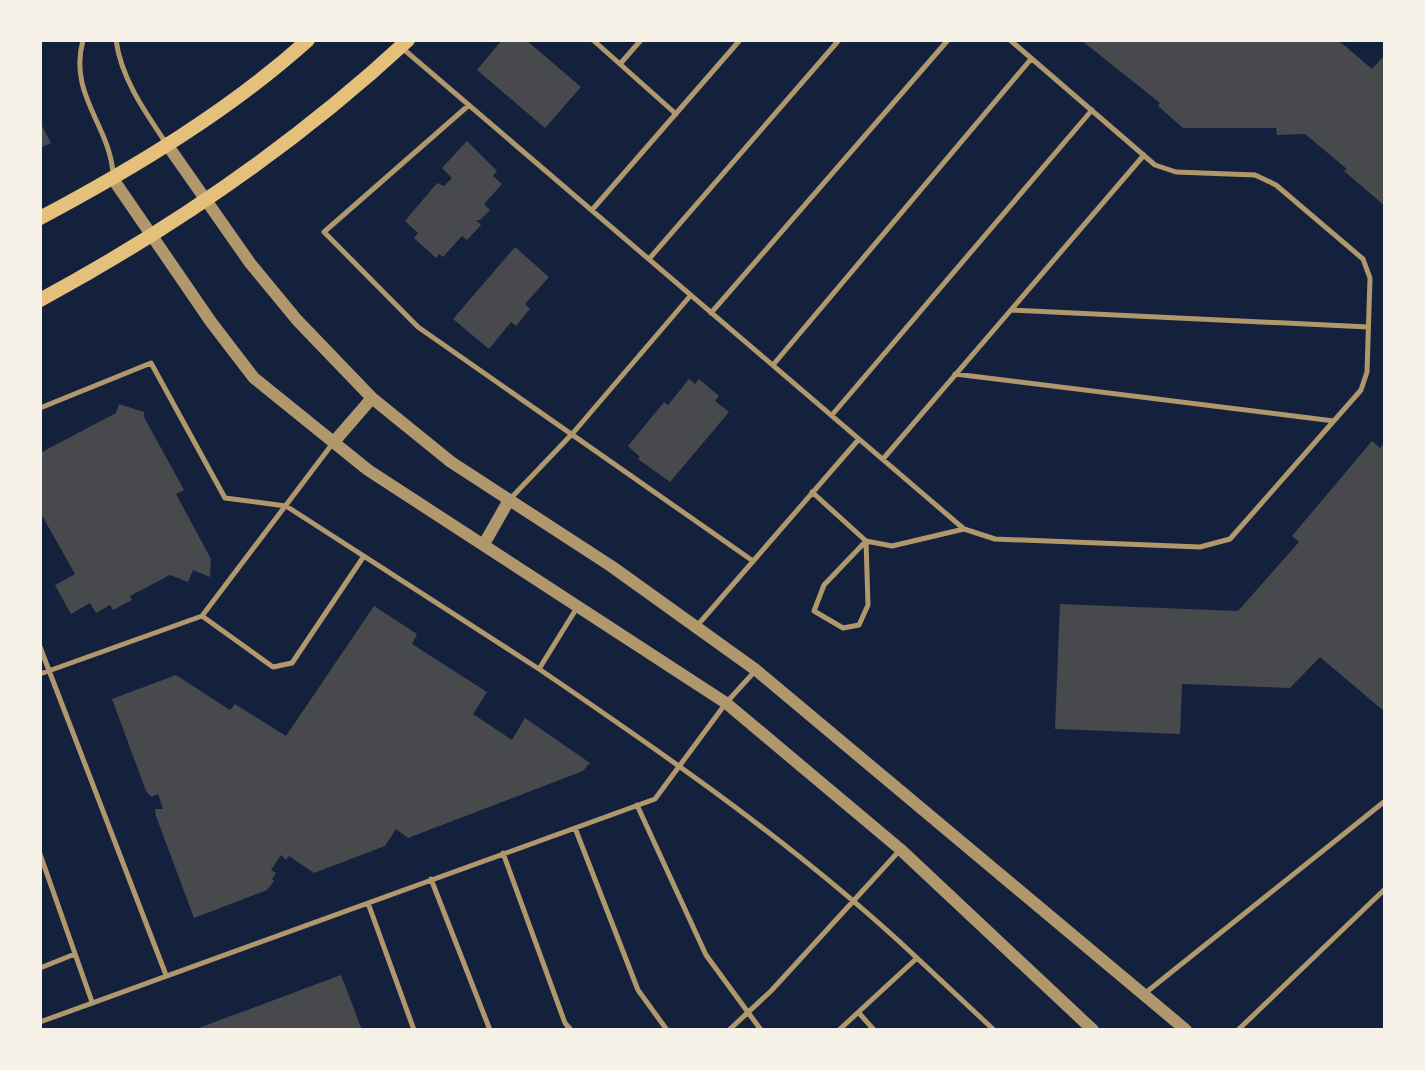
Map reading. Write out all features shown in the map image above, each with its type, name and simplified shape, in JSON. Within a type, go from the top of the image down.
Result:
[{"type":"main road","points":[[40,218],[113,179],[166,144],[272,73],[308,40]]},
{"type":"main road","points":[[40,300],[151,236],[284,147],[405,44]]},
{"type":"street","points":[[166,144],[250,263],[372,398],[451,462],[611,566],[756,670],[1186,1030]]},
{"type":"street","points":[[113,179],[254,378],[368,470],[726,703],[901,849],[1093,1030]]},
{"type":"street","points":[[334,443],[372,398]]},
{"type":"street","points":[[484,544],[509,500]]},
{"type":"lane","points":[[83,40],[81,86],[108,151],[113,179]]},
{"type":"lane","points":[[116,40],[118,53],[138,101],[166,144]]},
{"type":"lane","points":[[593,40],[676,114]]},
{"type":"lane","points":[[620,64],[641,40]]},
{"type":"lane","points":[[592,210],[740,40]]},
{"type":"lane","points":[[649,259],[839,40]]},
{"type":"lane","points":[[712,313],[948,40]]},
{"type":"lane","points":[[405,44],[469,105],[964,528],[980,537],[995,539],[1200,547],[1216,545],[1230,539],[1361,390],[1367,372],[1370,278],[1363,259],[1276,185],[1255,175],[1176,172],[1155,165],[1010,40]]},
{"type":"lane","points":[[773,365],[1031,59]]},
{"type":"lane","points":[[469,105],[324,232],[418,327],[753,561]]},
{"type":"lane","points":[[832,415],[1092,110]]},
{"type":"lane","points":[[883,459],[1144,155]]},
{"type":"lane","points":[[509,500],[573,433],[691,295]]},
{"type":"lane","points":[[1011,310],[1368,327]]},
{"type":"lane","points":[[40,408],[151,363],[225,498],[286,506],[539,669],[680,765],[854,899],[994,1030]]},
{"type":"lane","points":[[955,374],[1334,421]]},
{"type":"lane","points":[[696,627],[859,439]]},
{"type":"lane","points":[[40,674],[202,616],[334,443]]},
{"type":"lane","points":[[812,492],[866,541],[892,546],[964,528]]},
{"type":"lane","points":[[866,541],[869,605],[859,625],[843,628],[814,611],[824,585],[866,541]]},
{"type":"lane","points":[[202,616],[273,667],[280,668],[292,663],[364,556]]},
{"type":"lane","points":[[539,669],[578,606]]},
{"type":"lane","points":[[40,647],[166,975]]},
{"type":"lane","points":[[40,1022],[655,799],[726,703],[756,670]]},
{"type":"lane","points":[[1144,994],[1385,801]]},
{"type":"lane","points":[[637,805],[706,955],[761,1030]]},
{"type":"lane","points":[[575,828],[638,990],[667,1030]]},
{"type":"lane","points":[[729,1030],[901,849]]},
{"type":"lane","points":[[503,853],[565,1023],[571,1030]]},
{"type":"lane","points":[[40,854],[93,1002]]},
{"type":"lane","points":[[431,880],[490,1030]]},
{"type":"lane","points":[[1238,1030],[1385,889]]},
{"type":"lane","points":[[368,903],[414,1030]]},
{"type":"lane","points":[[40,968],[75,954]]},
{"type":"lane","points":[[839,1030],[917,958]]},
{"type":"lane","points":[[859,1013],[874,1030]]},
{"type":"building","points":[[502,40],[526,40],[581,87],[545,128],[477,70]]},
{"type":"building","points":[[1081,40],[1338,40],[1372,69],[1385,55],[1385,206],[1305,134],[1277,135],[1276,128],[1183,128],[1158,106],[1160,103]]},
{"type":"building","points":[[40,122],[51,143],[40,148]]},
{"type":"building","points":[[467,141],[497,171],[493,176],[502,184],[484,204],[490,210],[480,220],[476,220],[481,225],[467,240],[462,236],[443,257],[439,254],[436,258],[414,238],[418,233],[405,221],[437,183],[444,186],[452,178],[442,168]]},
{"type":"building","points":[[515,247],[549,277],[525,304],[530,309],[516,326],[511,322],[489,349],[453,319]]},
{"type":"building","points":[[689,379],[695,384],[699,379],[719,396],[715,401],[729,412],[670,482],[638,459],[640,457],[628,446],[664,402],[668,405]]},
{"type":"building","points":[[119,404],[144,412],[144,417],[184,490],[176,494],[211,559],[210,577],[193,570],[188,582],[170,575],[130,596],[132,600],[113,610],[110,605],[96,613],[90,603],[71,614],[55,585],[75,574],[40,512],[40,453],[116,413]]},
{"type":"building","points":[[1372,441],[1380,448],[1385,443],[1385,712],[1320,657],[1290,688],[1182,684],[1180,734],[1055,729],[1060,604],[1238,611],[1299,542],[1292,536]]},
{"type":"building","points":[[374,606],[417,634],[412,644],[487,692],[473,714],[512,740],[525,718],[590,763],[583,771],[408,838],[396,829],[385,846],[314,873],[289,856],[286,860],[281,855],[271,870],[276,873],[267,890],[194,918],[156,816],[155,809],[163,809],[158,794],[151,797],[146,791],[112,699],[176,675],[230,710],[235,704],[286,736]]},
{"type":"building","points":[[341,975],[362,1030],[196,1030],[196,1029]]}]
